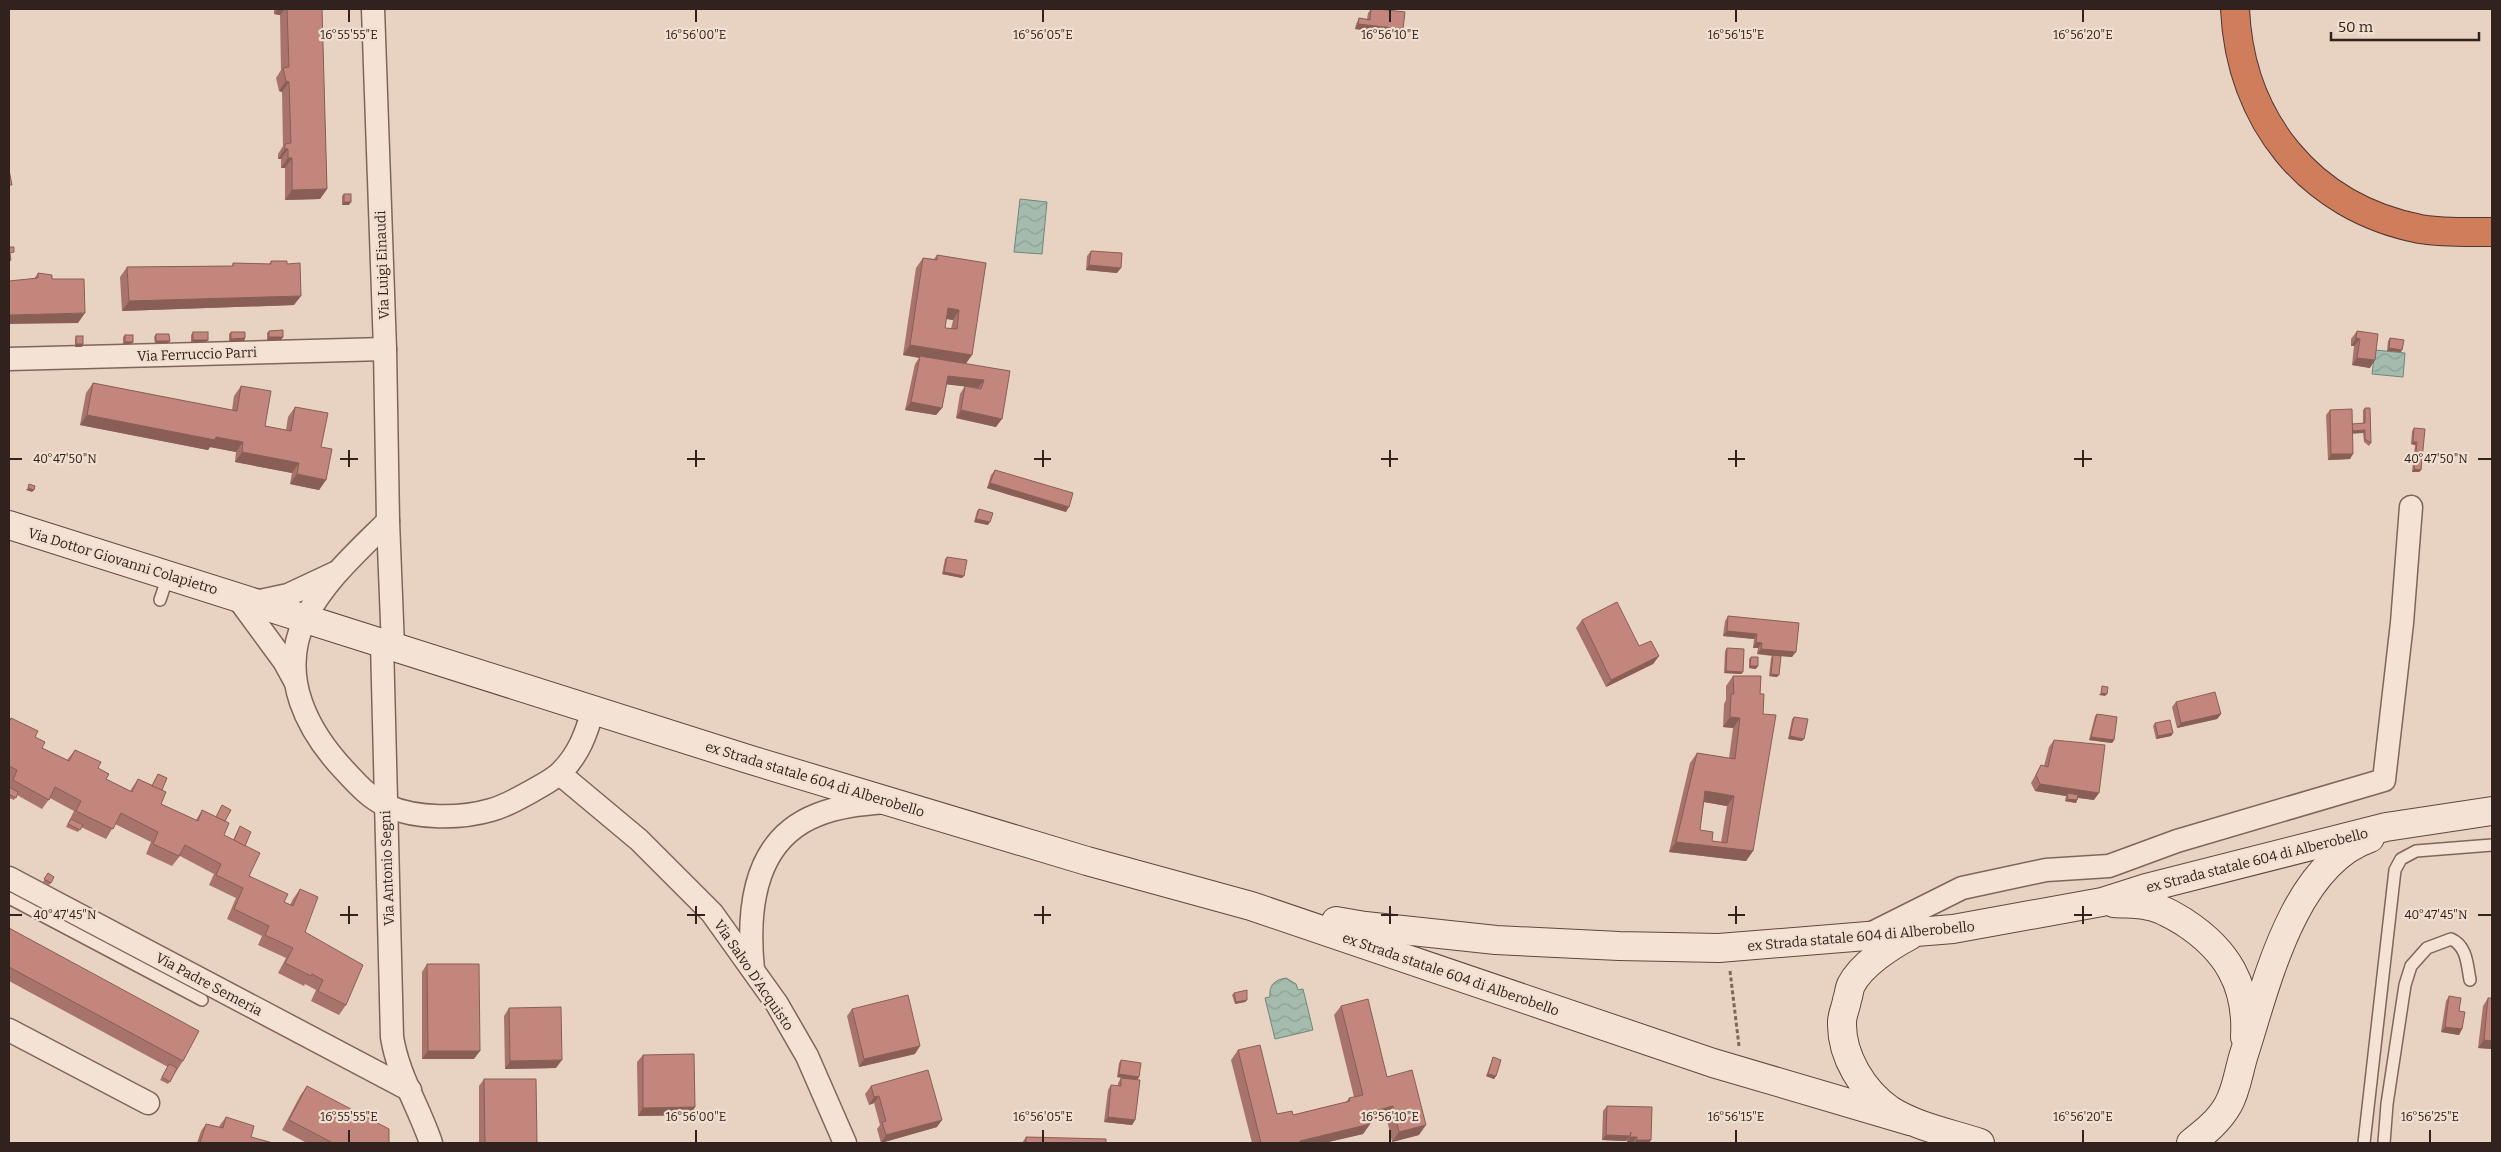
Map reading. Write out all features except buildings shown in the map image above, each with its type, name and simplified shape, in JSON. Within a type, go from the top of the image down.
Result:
[{"type":"highway","points":[[2235,9],[2237,43],[2242,63],[2263,117],[2296,162],[2317,182],[2358,208],[2401,224],[2442,231],[2492,232]]},
{"type":"main road","name":"Via Dottor Giovanni Colapietro","points":[[9,525],[164,588],[246,599],[305,619]]},
{"type":"main road","name":"ex Strada statale 604 di Alberobello","points":[[305,619],[888,801],[1087,861],[1251,906],[1738,1071],[1910,1121]]},
{"type":"main road","name":"ex Strada statale 604 di Alberobello","points":[[1251,906],[1365,926],[1496,940],[1620,946],[1727,948],[1862,938],[1953,929],[2102,902],[2146,888],[2333,839],[2386,827],[2461,814],[2492,811]]},
{"type":"main road","name":"ex Strada statale 604 di Alberobello","points":[[2191,1143],[2210,1128],[2229,1104],[2287,928],[2295,909],[2313,882],[2329,864],[2361,841],[2416,824],[2461,814]]},
{"type":"main road","points":[[2102,902],[2150,906],[2176,918],[2204,935],[2226,958],[2238,980],[2246,1021],[2245,1051]]},
{"type":"main road","points":[[1915,933],[1893,944],[1873,960],[1851,985],[1842,1022],[1845,1048],[1856,1073],[1871,1094],[1889,1109],[1910,1121],[1967,1142]]},
{"type":"main road","points":[[2219,1143],[2229,1104]]},
{"type":"street","name":"Via Luigi Einaudi","points":[[373,9],[385,348],[388,521],[387,645]]},
{"type":"street","name":"Via Ferruccio Parri","points":[[9,359],[385,348]]},
{"type":"street","points":[[1862,938],[1962,888],[2046,870],[2109,866],[2177,841],[2384,780],[2402,623],[2411,506]]},
{"type":"street","points":[[388,521],[338,572],[305,619],[294,667],[296,690],[305,716],[318,738],[361,788],[385,805],[403,812],[436,815],[491,810],[523,796],[560,774],[580,749],[594,710]]},
{"type":"street","points":[[295,682],[246,599],[288,595],[338,572]]},
{"type":"street","name":"Via Antonio Segni","points":[[387,645],[385,805],[392,1037],[396,1058],[422,1116],[431,1143]]},
{"type":"street","name":"Via Salvo D'Acquisto","points":[[560,774],[600,806],[675,875],[712,913],[777,1004],[807,1056],[844,1143]]},
{"type":"street","points":[[753,970],[750,931],[752,904],[758,881],[773,849],[790,832],[816,815],[845,806],[888,801]]},
{"type":"street","name":"Via Padre Semeria","points":[[9,878],[410,1090]]},
{"type":"street","points":[[9,1030],[148,1103]]},
{"type":"lane","points":[[2364,1143],[2395,870],[2401,859],[2416,850],[2492,845]]},
{"type":"lane","points":[[9,898],[202,1000]]},
{"type":"lane","points":[[2384,1143],[2387,1104],[2406,985],[2411,966],[2427,948],[2451,939],[2459,942],[2466,955],[2470,980]]},
{"type":"path","points":[[1727,948],[1740,1051],[1738,1071]]},
{"type":"water","points":[[1020,199],[1047,202],[1042,254],[1014,252]]},
{"type":"water","points":[[2375,350],[2405,353],[2403,377],[2372,374]]},
{"type":"water","points":[[1286,978],[1296,984],[1298,990],[1303,989],[1313,1030],[1275,1039],[1265,998],[1270,997],[1270,989],[1273,984],[1278,980]]}]
